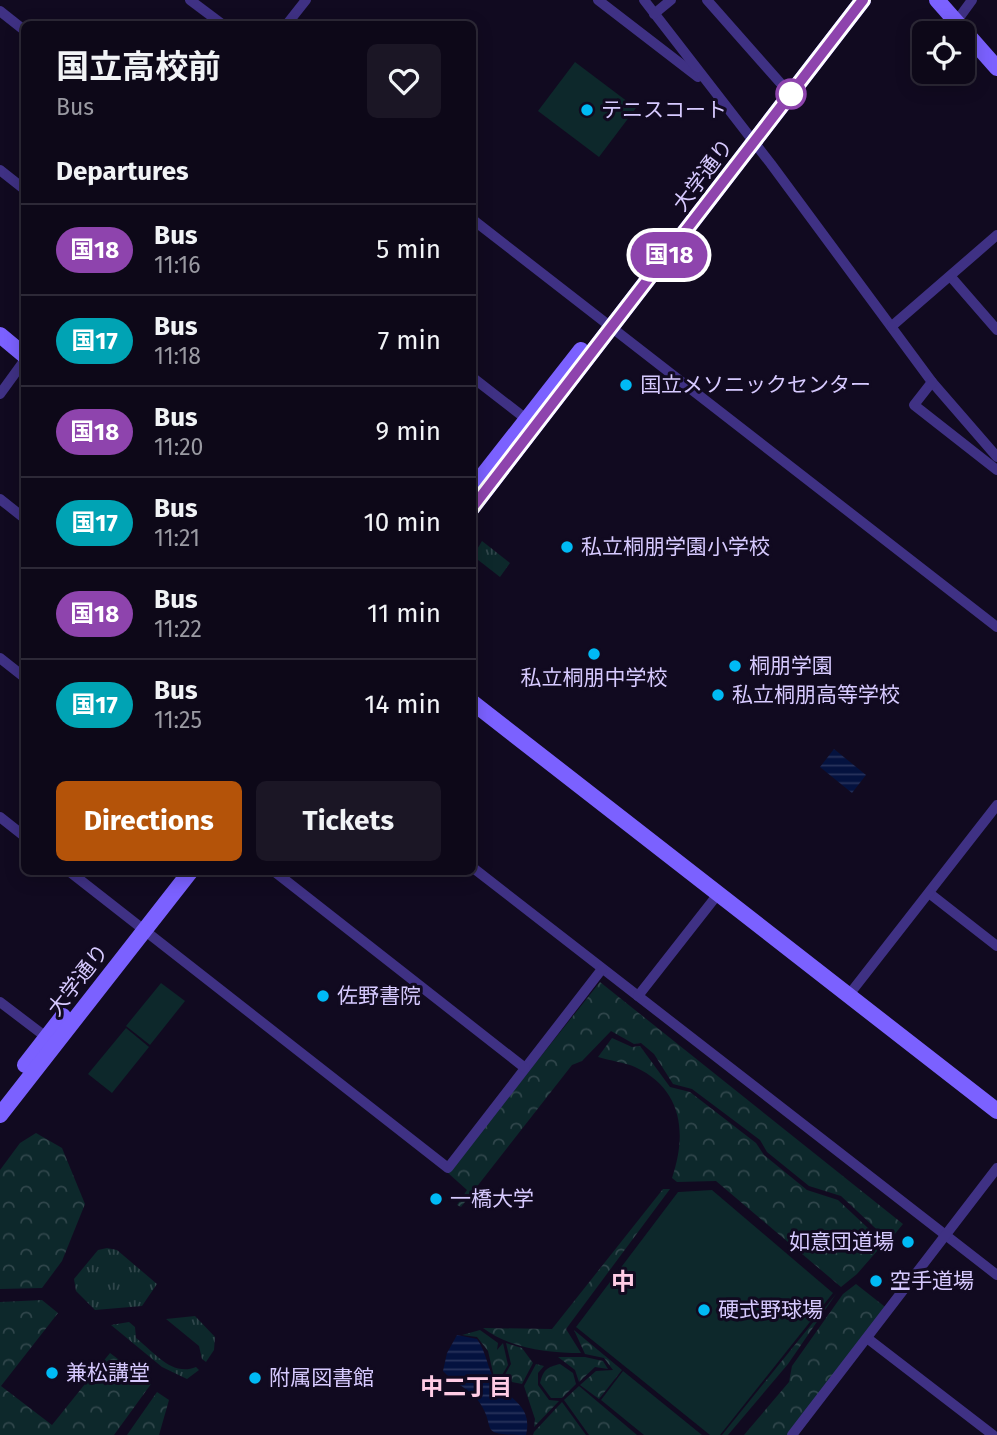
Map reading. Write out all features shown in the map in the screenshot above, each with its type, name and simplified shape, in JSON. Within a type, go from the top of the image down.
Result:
[{"type":"main road","name":"大学通り","points":[[788,91],[852,0]]},
{"type":"main road","name":"大学通り","points":[[476,484],[531,422],[609,325],[750,139],[863,0]]},
{"type":"main road","points":[[937,0],[955,21]]},
{"type":"main road","points":[[975,43],[997,68]]},
{"type":"main road","points":[[0,335],[21,352]]},
{"type":"main road","name":"大学通り","points":[[476,502],[531,422]]},
{"type":"main road","points":[[476,705],[997,1111]]},
{"type":"main road","name":"大学通り","points":[[0,1115],[51,1041],[140,926],[174,875]]},
{"type":"main road","name":"大学通り","points":[[140,926],[187,875]]},
{"type":"main road","name":"大学通り","points":[[0,1097],[51,1041]]},
{"type":"street","points":[[190,0],[218,21]]},
{"type":"street","points":[[289,21],[306,0]]},
{"type":"street","points":[[598,0],[708,86]]},
{"type":"street","points":[[644,0],[932,382],[997,457]]},
{"type":"street","points":[[654,14],[671,0]]},
{"type":"street","points":[[707,0],[788,91]]},
{"type":"street","points":[[957,21],[972,0]]},
{"type":"street","points":[[0,11],[21,28]]},
{"type":"street","points":[[0,170],[21,187]]},
{"type":"street","points":[[476,222],[997,627]]},
{"type":"street","points":[[892,326],[997,235]]},
{"type":"street","points":[[950,277],[997,330]]},
{"type":"street","points":[[0,394],[21,364]]},
{"type":"street","points":[[476,380],[531,422]]},
{"type":"street","points":[[932,382],[914,405],[997,470]]},
{"type":"street","points":[[0,499],[21,516]]},
{"type":"street","points":[[0,658],[21,675]]},
{"type":"street","points":[[849,996],[997,805]]},
{"type":"street","points":[[0,817],[21,834]]},
{"type":"street","points":[[476,870],[997,1275]]},
{"type":"street","points":[[74,875],[448,1168],[603,969]]},
{"type":"street","points":[[279,875],[525,1068]]},
{"type":"street","points":[[929,893],[997,946]]},
{"type":"street","points":[[638,996],[718,894]]},
{"type":"street","points":[[0,1002],[51,1041]]},
{"type":"street","points":[[792,1435],[997,1168]]},
{"type":"street","points":[[867,1338],[993,1435]]},
{"type":"green space","name":"テニスコート","points":[[575,62],[636,108],[599,157],[538,111]]},
{"type":"green space","points":[[482,541],[510,563],[500,577],[476,558],[476,551]]},
{"type":"green space","points":[[600,982],[903,1224],[889,1241],[841,1196],[809,1186],[767,1152],[760,1140],[692,1089],[673,1084],[654,1054],[641,1043],[634,1044],[611,1031],[582,1061],[572,1065],[461,1207],[457,1205],[467,1190],[448,1173]]},
{"type":"green space","points":[[161,983],[185,1001],[150,1045],[126,1026]]},
{"type":"green space","points":[[126,1028],[149,1047],[112,1093],[88,1074]]},
{"type":"green space","points":[[612,1038],[632,1047],[640,1046],[670,1087],[690,1092],[756,1143],[764,1155],[807,1190],[838,1200],[884,1243],[857,1274],[841,1287],[716,1181],[677,1182],[672,1178],[677,1162],[680,1129],[672,1100],[651,1076],[631,1065],[598,1057]]},
{"type":"green space","points":[[36,1133],[62,1148],[85,1204],[62,1261],[42,1288],[0,1289],[0,1170],[20,1143]]},
{"type":"green space","points":[[663,1189],[670,1189],[566,1329],[581,1353],[555,1352],[517,1345],[483,1328],[552,1329]]},
{"type":"green space","name":"硬式野球場","points":[[712,1190],[833,1293],[720,1435],[710,1435],[576,1327],[678,1192]]},
{"type":"green space","points":[[98,1250],[117,1250],[157,1284],[142,1306],[95,1310],[76,1291],[74,1279]]},
{"type":"green space","points":[[856,1284],[889,1310],[787,1435],[744,1435],[789,1382],[792,1366],[843,1294]]},
{"type":"green space","points":[[836,1294],[788,1364],[728,1435],[722,1435]]},
{"type":"green space","points":[[42,1300],[58,1313],[1,1386],[52,1425],[110,1353],[151,1384],[114,1435],[0,1435],[0,1302]]},
{"type":"green space","points":[[195,1316],[215,1337],[214,1350],[206,1362],[202,1359],[199,1346],[166,1319]]},
{"type":"green space","points":[[129,1322],[135,1327],[136,1338],[164,1362],[179,1369],[196,1367],[199,1370],[187,1379],[162,1367],[111,1325]]},
{"type":"green space","points":[[480,1330],[498,1343],[497,1350],[503,1343],[508,1365],[498,1382],[494,1377],[488,1351],[477,1337],[462,1335]]},
{"type":"green space","points":[[574,1330],[622,1370],[599,1399],[580,1385],[596,1371],[613,1370],[604,1358],[585,1354]]},
{"type":"green space","points":[[506,1343],[522,1348],[533,1363],[522,1384],[502,1380],[511,1364]]},
{"type":"green space","points":[[558,1357],[585,1357],[603,1361],[608,1369],[595,1367],[579,1382],[575,1370]]},
{"type":"green space","points":[[536,1364],[544,1366],[538,1373],[538,1385],[549,1400],[559,1401],[534,1427],[535,1419],[524,1386]]},
{"type":"green space","points":[[560,1364],[573,1373],[576,1384],[562,1398],[551,1398],[540,1383],[546,1370]]},
{"type":"green space","points":[[623,1371],[702,1435],[644,1435],[601,1400]]},
{"type":"green space","points":[[579,1386],[637,1435],[589,1435],[564,1400]]},
{"type":"green space","points":[[157,1392],[169,1400],[159,1435],[127,1435]]},
{"type":"green space","points":[[562,1402],[586,1435],[533,1435],[534,1432]]},
{"type":"shaded area","points":[[834,749],[866,775],[852,793],[820,767]]},
{"type":"shaded area","points":[[457,1335],[477,1339],[495,1380],[523,1410],[527,1425],[526,1435],[493,1432],[477,1399],[443,1371],[447,1353]]},
{"type":"bus line","name":"国18","points":[[476,503],[863,0]]},
{"type":"place","name":"テニスコート","points":[[587,110]]},
{"type":"place","name":"国立メソニックセンター","points":[[626,385]]},
{"type":"place","name":"私立桐朋学園小学校","points":[[567,547]]},
{"type":"place","name":"私立桐朋中学校","points":[[594,654]]},
{"type":"place","name":"桐朋学園","points":[[735,666]]},
{"type":"place","name":"私立桐朋高等学校","points":[[718,695]]},
{"type":"place","name":"佐野書院","points":[[323,996]]},
{"type":"place","name":"一橋大学","points":[[436,1199]]},
{"type":"place","name":"如意団道場","points":[[908,1242]]},
{"type":"place","name":"空手道場","points":[[876,1281]]},
{"type":"place","name":"硬式野球場","points":[[704,1310]]},
{"type":"place","name":"兼松講堂","points":[[52,1373]]},
{"type":"place","name":"附属図書館","points":[[255,1378]]},
{"type":"district","name":"中","points":[[623,1282]]},
{"type":"district","name":"中二丁目","points":[[466,1387]]}]
